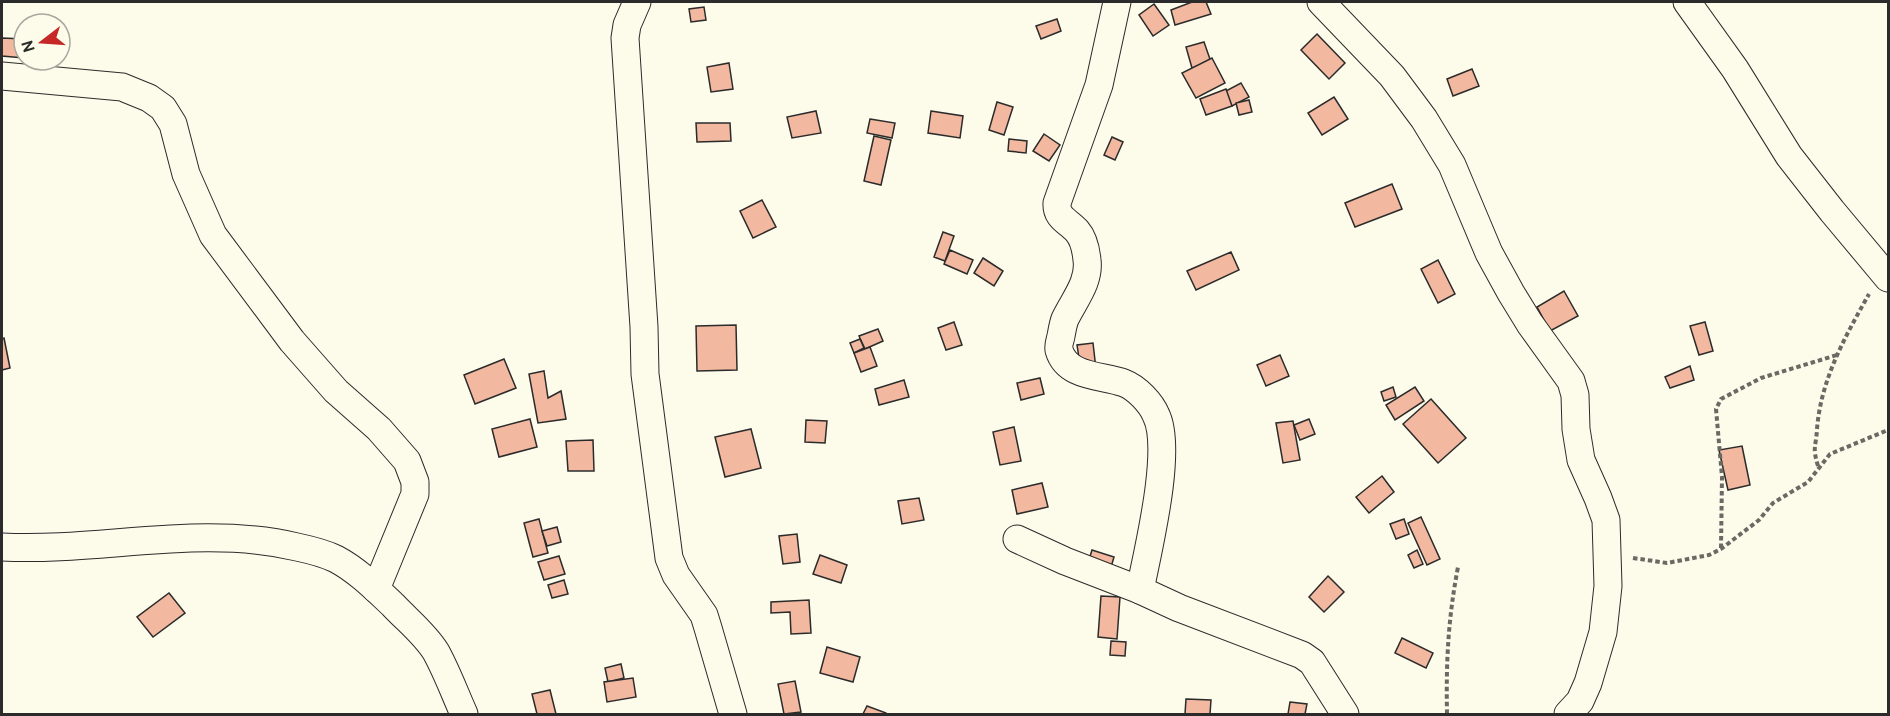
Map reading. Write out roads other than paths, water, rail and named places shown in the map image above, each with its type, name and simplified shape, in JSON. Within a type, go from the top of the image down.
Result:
[{"type":"street","points":[[637,2],[627,25],[625,38],[645,374],[665,531],[671,567],[704,615],[733,714]]},
{"type":"street","points":[[1117,2],[1099,85],[1057,203],[1061,217],[1077,231],[1082,239],[1086,249],[1088,269],[1078,297],[1064,320],[1059,346],[1067,364],[1078,371],[1124,383],[1137,391],[1156,414],[1162,432],[1163,447],[1155,507],[1140,590]]},
{"type":"street","points":[[1321,2],[1392,76],[1424,119],[1452,165],[1489,253],[1511,293],[1571,381],[1575,395],[1578,450],[1606,520],[1608,586],[1603,632],[1588,683],[1580,701],[1568,714]]},
{"type":"street","points":[[1687,2],[1735,69],[1789,156],[1885,274]]},
{"type":"street","points":[[2,76],[122,87],[149,98],[163,108],[173,124],[186,174],[213,235],[292,341],[336,391],[379,429],[407,461],[412,471],[415,494],[376,589]]},
{"type":"street","points":[[2,547],[37,549],[169,539],[267,540],[327,554],[339,560],[376,589],[418,630],[435,651],[464,714]]},
{"type":"street","points":[[1017,539],[1179,608],[1302,655],[1312,662],[1345,714]]}]
